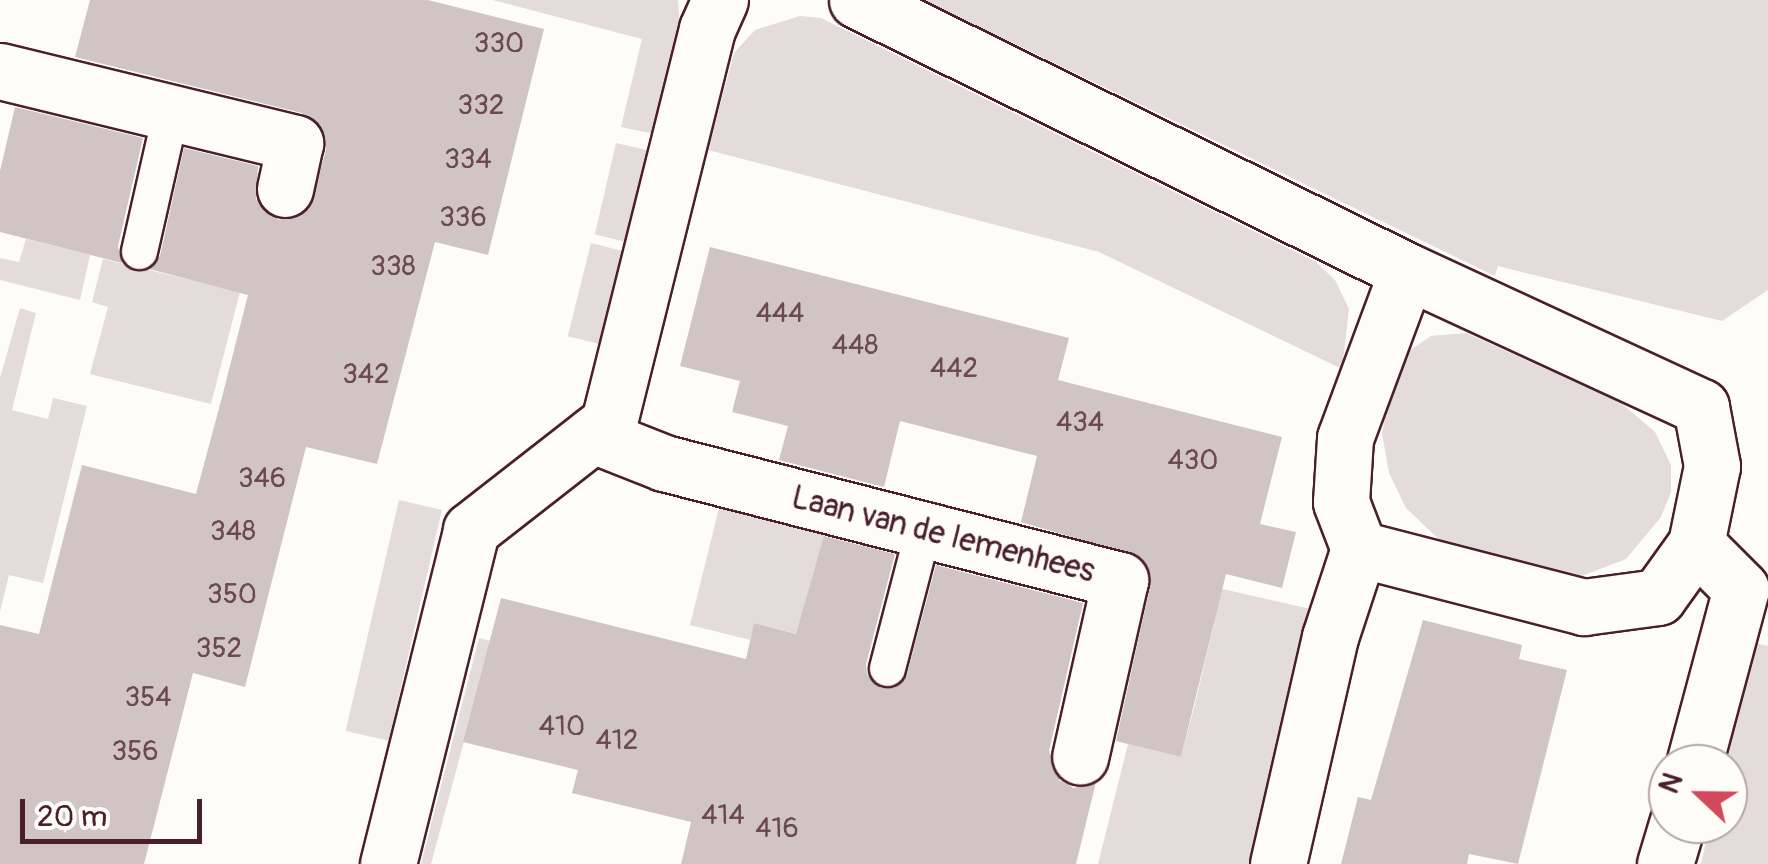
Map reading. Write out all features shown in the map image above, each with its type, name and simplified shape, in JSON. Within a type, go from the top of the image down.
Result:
[{"type":"street","points":[[388,864],[471,530],[608,422],[707,29],[720,0]]},
{"type":"street","points":[[856,0],[1407,271],[1701,407],[1712,466],[1696,544],[1658,596],[1584,607],[1359,549]]},
{"type":"street","points":[[0,71],[295,143],[285,189]]},
{"type":"street","points":[[1278,864],[1330,637],[1359,549],[1341,502],[1345,438],[1407,271]]},
{"type":"street","name":"Laan van de Iemenhees","points":[[593,435],[664,462],[1120,580],[1080,757]]},
{"type":"street","points":[[1696,544],[1740,589],[1699,744]]},
{"type":"lane","points":[[139,251],[170,114]]},
{"type":"lane","points":[[887,668],[923,530]]},
{"type":"shaded area","points":[[493,0],[678,0],[680,28],[655,134],[621,127],[642,39]]},
{"type":"shaded area","points":[[924,0],[1768,0],[1768,290],[1722,321],[1498,266],[1495,276]]},
{"type":"shaded area","points":[[800,16],[821,18],[1316,262],[1335,280],[1349,309],[1342,369],[1099,252],[708,150],[734,53],[755,30]]},
{"type":"shaded area","points":[[616,143],[651,151],[630,243],[595,235]]},
{"type":"shaded area","points":[[26,239],[90,255],[80,300],[0,280],[0,258],[19,262]]},
{"type":"shaded area","points":[[591,243],[626,252],[603,345],[568,336]]},
{"type":"shaded area","points":[[103,259],[240,292],[211,404],[90,374],[108,307],[92,302]]},
{"type":"shaded area","points":[[20,308],[36,313],[12,410],[48,419],[53,398],[87,406],[43,583],[9,575],[0,612],[0,378]]},
{"type":"shaded area","points":[[1466,333],[1621,403],[1655,432],[1671,465],[1671,492],[1661,517],[1626,559],[1574,579],[1446,546],[1406,508],[1389,473],[1382,433],[1398,358],[1431,336]]},
{"type":"shaded area","points":[[722,496],[827,527],[800,635],[755,623],[750,640],[690,625]]},
{"type":"shaded area","points":[[399,500],[442,510],[389,741],[346,731]]},
{"type":"shaded area","points":[[1170,577],[1319,611],[1255,864],[1098,864],[1128,744],[1181,757],[1195,704],[1214,623],[1162,609]]},
{"type":"shaded area","points":[[479,638],[491,641],[431,864],[421,864]]},
{"type":"shaded area","points":[[1755,643],[1768,646],[1768,864],[1701,864],[1706,844],[1748,844],[1748,744],[1730,744]]},
{"type":"building","points":[[90,0],[428,0],[544,29],[488,255],[435,242],[377,464],[306,447],[245,687],[193,673],[144,864],[0,864],[0,625],[39,634],[82,465],[196,494],[222,397],[248,295],[149,269],[160,256],[184,148],[258,166],[256,199],[279,220],[309,209],[326,150],[324,133],[302,113],[75,57]]},
{"type":"building","points":[[15,107],[143,138],[118,246],[122,263],[0,232],[0,171]]},
{"type":"building","points":[[710,247],[1069,338],[1058,380],[1282,437],[1260,524],[1296,532],[1282,588],[1226,574],[1181,757],[1116,741],[1150,587],[1142,558],[1021,522],[1037,456],[900,421],[884,487],[779,460],[788,426],[732,412],[740,381],[680,366]]},
{"type":"building","points":[[824,536],[895,554],[866,664],[867,675],[881,688],[894,688],[907,674],[936,565],[1083,603],[1049,751],[1060,781],[1074,788],[1096,782],[1076,864],[681,864],[691,822],[572,793],[578,770],[463,742],[501,598],[746,659],[754,623],[796,634]]},
{"type":"building","points":[[1423,620],[1522,645],[1519,659],[1567,670],[1518,864],[1469,854],[1467,864],[1341,864],[1358,797],[1371,800]]}]
